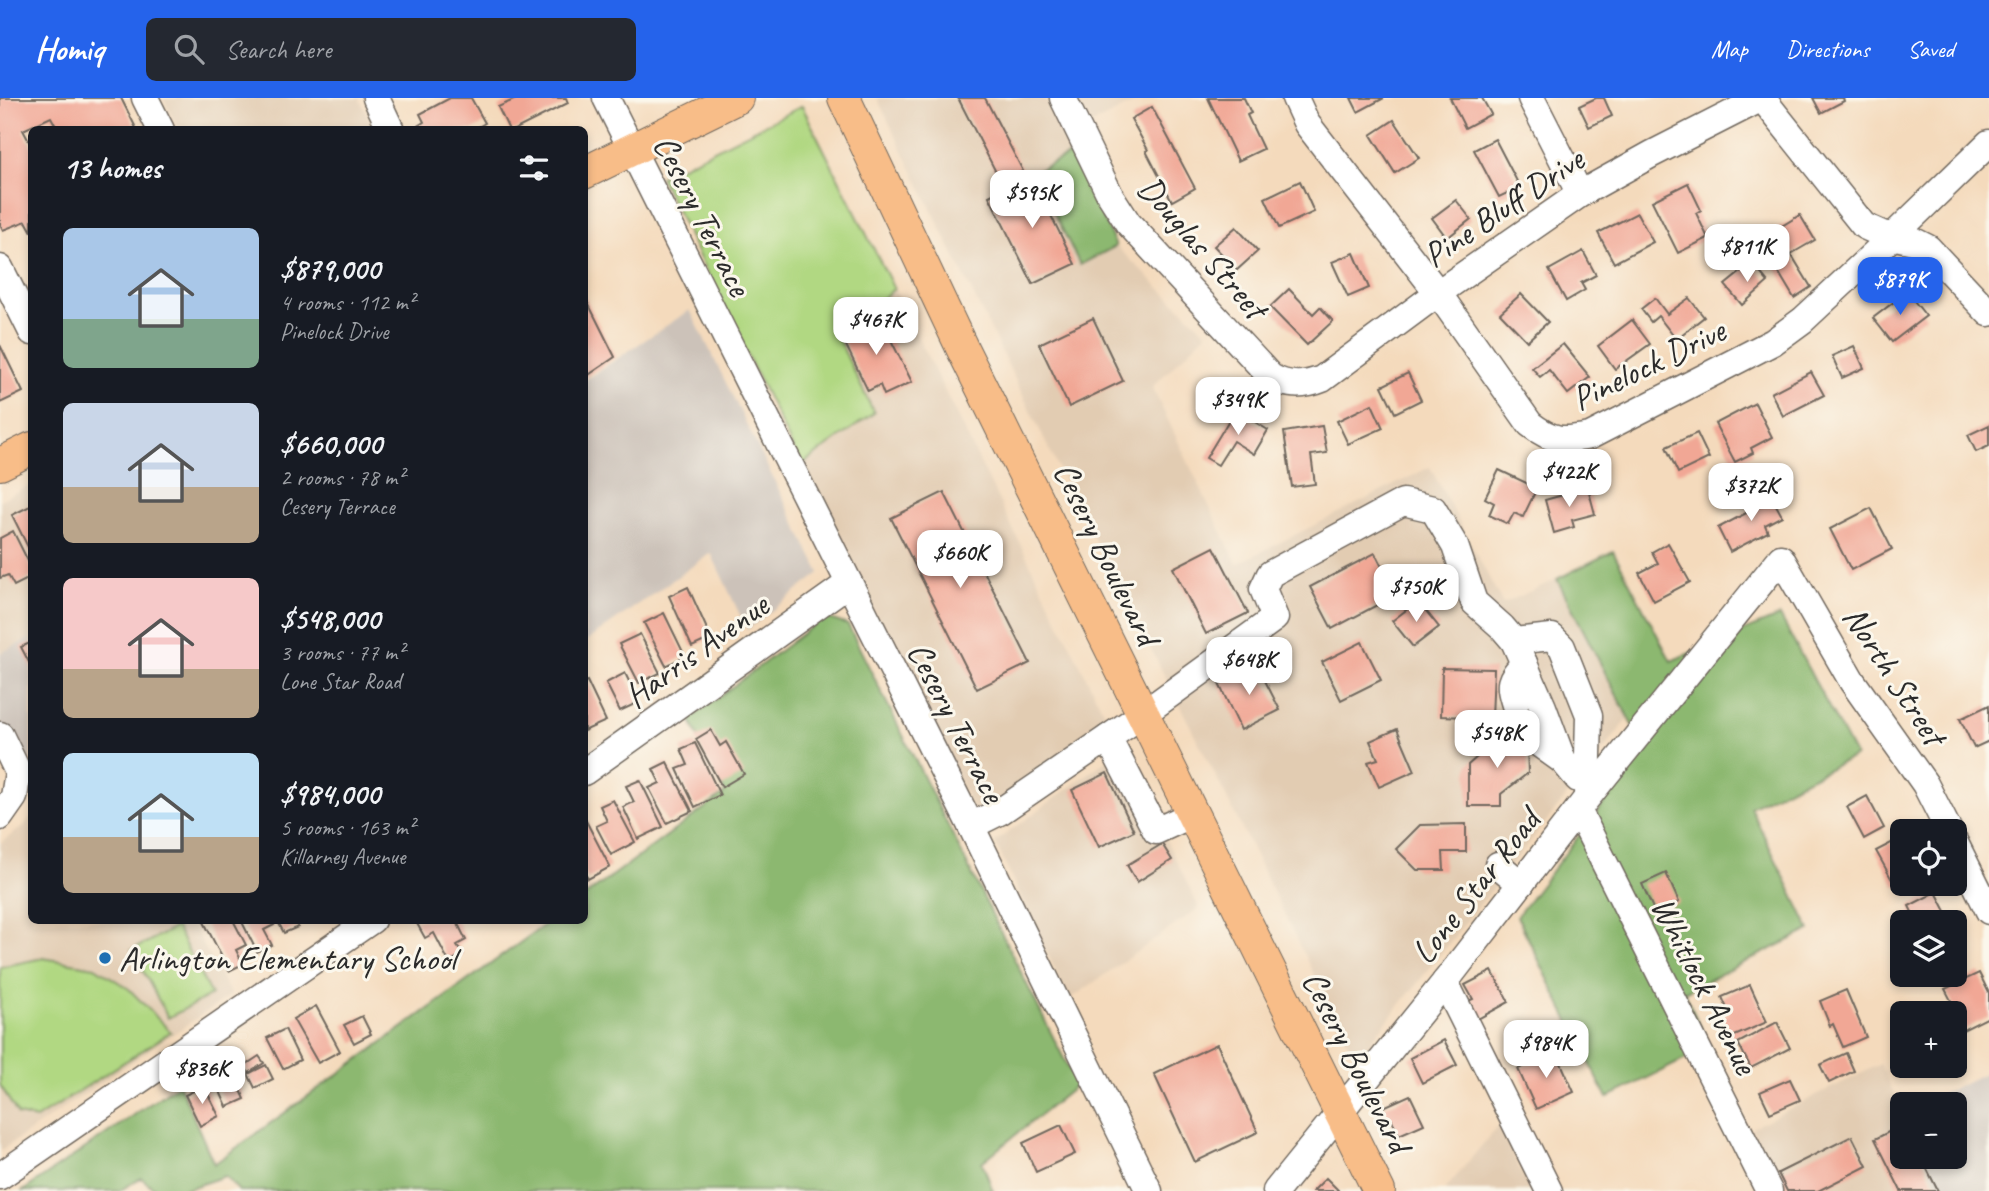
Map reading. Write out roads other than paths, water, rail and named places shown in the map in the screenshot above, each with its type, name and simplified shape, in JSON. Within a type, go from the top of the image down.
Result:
[{"type":"main road","points":[[588,171],[737,98]]},
{"type":"main road","name":"Cesery Boulevard","points":[[844,98],[963,350],[1379,1191]]},
{"type":"main road","points":[[0,464],[28,450]]},
{"type":"street","points":[[145,98],[159,126]]},
{"type":"street","points":[[376,98],[389,126]]},
{"type":"street","name":"Cesery Terrace","points":[[606,98],[971,826],[1149,1191]]},
{"type":"street","name":"Douglas Street","points":[[1063,98],[1110,195],[1128,223],[1271,377],[1279,382],[1293,384]]},
{"type":"street","points":[[1295,98],[1307,124],[1438,293]]},
{"type":"street","points":[[1531,98],[1580,194]]},
{"type":"street","points":[[1762,98],[1864,226],[1928,248],[1989,313]]},
{"type":"street","name":"Pine Bluff Drive","points":[[1293,384],[1309,384],[1322,379],[1438,293],[1580,194],[1762,98]]},
{"type":"street","name":"Pinelock Drive","points":[[1438,293],[1530,424],[1552,438],[1567,440],[1590,436],[1773,342],[1803,320],[1989,143]]},
{"type":"street","points":[[0,268],[28,324]]},
{"type":"street","points":[[971,826],[1001,811],[1108,738],[1275,618],[1264,589],[1270,574],[1403,502],[1433,509],[1455,545],[1474,602],[1502,627],[1519,652]]},
{"type":"street","name":"Lone Star Road","points":[[1276,1191],[1521,884],[1579,786],[1781,558]]},
{"type":"street","name":"North Street","points":[[1781,558],[1852,681],[1925,784],[1943,819]]},
{"type":"street","name":"Harris Avenue","points":[[588,769],[849,583]]},
{"type":"street","points":[[1552,637],[1562,647],[1589,715],[1589,762],[1579,786],[1528,736],[1517,712],[1509,685],[1519,652],[1552,637]]},
{"type":"street","name":"Whitlock Avenue","points":[[1519,652],[1769,1191]]},
{"type":"street","points":[[0,735],[18,772],[14,797],[0,817]]},
{"type":"street","points":[[1108,738],[1156,831],[1193,814]]},
{"type":"street","points":[[1125,771],[1162,752]]},
{"type":"street","points":[[1498,865],[1521,884]]},
{"type":"street","points":[[1967,867],[1989,911]]},
{"type":"street","points":[[0,1176],[366,924]]},
{"type":"street","points":[[1445,982],[1549,1191]]},
{"type":"place","name":"Arlington Elementary School","points":[[105,958]]}]
